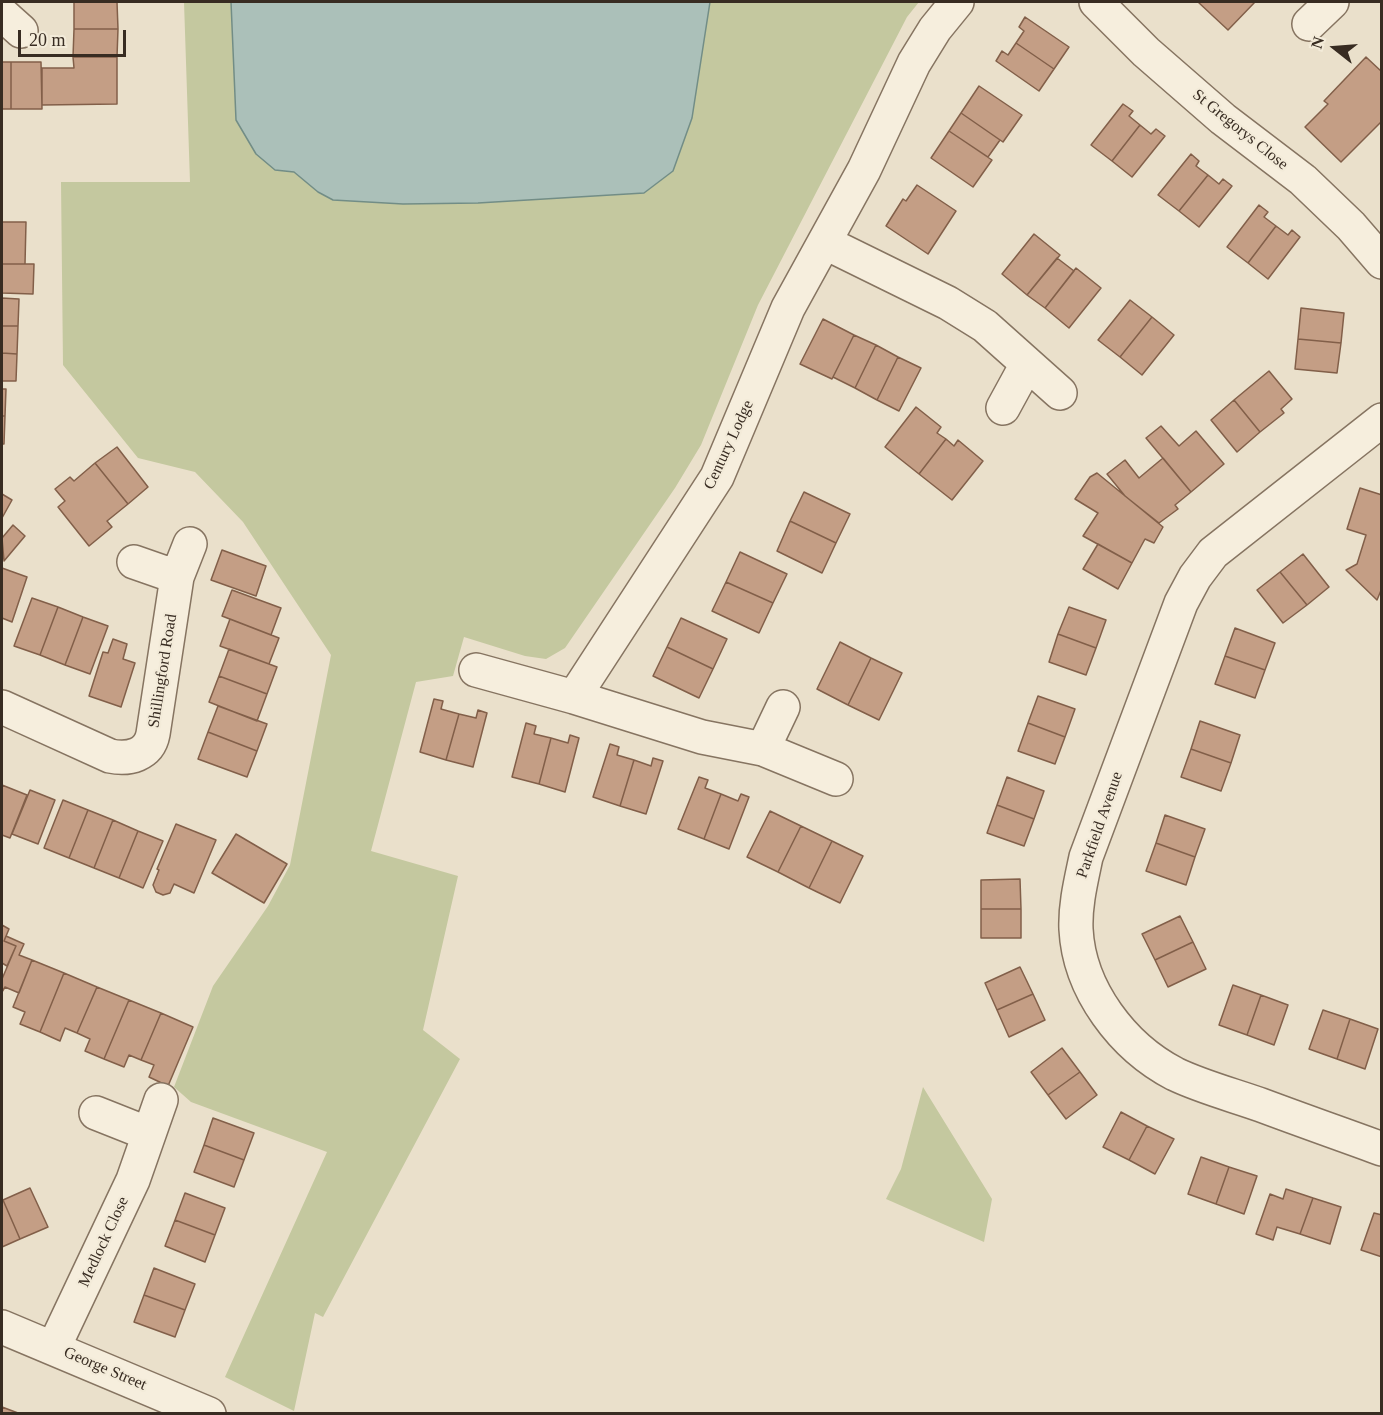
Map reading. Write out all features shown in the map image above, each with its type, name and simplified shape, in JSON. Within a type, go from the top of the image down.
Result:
[{"type":"street","name":"Century Lodge","points":[[574,696],[717,477],[735,438],[774,338],[864,170],[914,63],[935,29],[957,2]]},
{"type":"street","name":"St Gregorys Close","points":[[1096,2],[1146,52],[1214,111],[1303,180],[1351,226],[1382,262]]},
{"type":"street","points":[[1309,24],[1332,2]]},
{"type":"street","points":[[826,243],[948,303],[985,326],[1060,393]]},
{"type":"street","points":[[1003,408],[1027,364]]},
{"type":"street","name":"Parkfield Avenue","points":[[1382,420],[1213,553],[1195,577],[1181,603],[1086,857],[1078,893],[1076,930],[1083,966],[1098,999],[1117,1028],[1143,1053],[1176,1074],[1382,1149]]},
{"type":"street","name":"Shillingford Road","points":[[2,707],[110,756],[123,759],[145,750],[152,742],[177,577],[190,544]]},
{"type":"street","points":[[134,562],[177,577]]},
{"type":"street","points":[[476,670],[574,696],[702,736],[763,749],[836,779]]},
{"type":"street","points":[[763,749],[783,707]]},
{"type":"street","name":"Medlock Close","points":[[54,1347],[133,1180],[161,1100]]},
{"type":"street","points":[[96,1113],[149,1134]]},
{"type":"street","name":"George Street","points":[[2,1327],[209,1413]]},
{"type":"green space","points":[[184,2],[231,2],[236,120],[275,170],[294,172],[318,192],[569,197],[644,193],[673,171],[692,118],[710,2],[919,2],[907,17],[758,305],[701,445],[675,488],[565,648],[546,659],[525,656],[464,637],[453,676],[416,682],[371,851],[458,876],[423,1030],[460,1059],[323,1317],[315,1313],[294,1411],[225,1377],[327,1152],[191,1102],[174,1087],[213,986],[268,906],[290,865],[331,655],[243,522],[195,472],[138,458],[63,365],[61,182],[190,182]]},
{"type":"green space","points":[[923,1087],[992,1199],[984,1242],[886,1199],[901,1169]]},
{"type":"water","points":[[231,2],[710,2],[692,118],[673,171],[644,193],[478,203],[403,204],[333,200],[318,192],[294,172],[275,170],[256,154],[236,120]]},
{"type":"building","points":[[74,2],[117,2],[118,29],[74,29]]},
{"type":"building","points":[[1198,2],[1255,2],[1228,30]]},
{"type":"building","points":[[1025,17],[1069,47],[1054,69],[1016,43],[1024,31],[1019,27]]},
{"type":"building","points":[[74,29],[118,29],[117,57],[73,57]]},
{"type":"building","points":[[1016,43],[1054,69],[1039,91],[996,61],[1002,51],[1008,55]]},
{"type":"building","points":[[73,57],[117,57],[117,104],[42,105],[42,68],[74,68]]},
{"type":"building","points":[[1366,57],[1382,72],[1382,121],[1341,162],[1305,127],[1328,104],[1324,101]]},
{"type":"building","points":[[2,62],[11,62],[11,109],[2,109]]},
{"type":"building","points":[[11,62],[41,62],[42,109],[11,109]]},
{"type":"building","points":[[979,86],[1022,115],[1003,142],[961,113]]},
{"type":"building","points":[[1123,104],[1133,111],[1129,116],[1140,125],[1112,161],[1091,145]]},
{"type":"building","points":[[961,113],[1000,140],[988,157],[949,131]]},
{"type":"building","points":[[1140,125],[1151,134],[1156,129],[1165,136],[1132,177],[1112,161]]},
{"type":"building","points":[[949,131],[992,160],[973,187],[931,158]]},
{"type":"building","points":[[1191,154],[1199,161],[1196,166],[1208,175],[1179,211],[1158,195]]},
{"type":"building","points":[[1208,175],[1219,184],[1223,179],[1232,186],[1199,227],[1179,211]]},
{"type":"building","points":[[917,185],[956,211],[928,254],[886,226],[903,199],[906,201]]},
{"type":"building","points":[[1259,205],[1268,212],[1264,217],[1276,226],[1248,263],[1227,247]]},
{"type":"building","points":[[2,222],[26,222],[25,264],[2,264]]},
{"type":"building","points":[[1276,226],[1288,235],[1292,230],[1300,237],[1268,279],[1248,263]]},
{"type":"building","points":[[1034,234],[1060,255],[1027,295],[1002,274]]},
{"type":"building","points":[[1057,258],[1074,271],[1045,308],[1027,295]]},
{"type":"building","points":[[2,264],[34,264],[33,294],[2,293]]},
{"type":"building","points":[[1076,268],[1101,288],[1069,328],[1045,308]]},
{"type":"building","points":[[2,298],[19,299],[18,326],[2,326]]},
{"type":"building","points":[[1130,300],[1152,317],[1120,357],[1098,340]]},
{"type":"building","points":[[1301,308],[1344,313],[1341,343],[1298,339]]},
{"type":"building","points":[[1152,317],[1174,335],[1142,375],[1120,357]]},
{"type":"building","points":[[823,319],[854,335],[832,379],[800,364]]},
{"type":"building","points":[[2,326],[18,326],[17,354],[2,353]]},
{"type":"building","points":[[854,335],[876,345],[855,388],[833,377]]},
{"type":"building","points":[[1298,339],[1341,343],[1337,373],[1295,369]]},
{"type":"building","points":[[876,345],[898,357],[877,400],[855,388]]},
{"type":"building","points":[[2,353],[17,354],[16,381],[2,381]]},
{"type":"building","points":[[898,357],[921,368],[899,411],[877,400]]},
{"type":"building","points":[[1269,371],[1292,399],[1281,409],[1284,413],[1260,432],[1234,400]]},
{"type":"building","points":[[2,389],[6,389],[5,416],[2,416]]},
{"type":"building","points":[[1234,400],[1260,432],[1237,452],[1211,420]]},
{"type":"building","points":[[916,407],[941,427],[937,433],[946,439],[919,474],[885,447]]},
{"type":"building","points":[[2,416],[5,416],[4,444],[2,444]]},
{"type":"building","points":[[1161,426],[1179,446],[1196,431],[1224,464],[1191,492],[1146,438]]},
{"type":"building","points":[[946,439],[954,446],[958,440],[983,461],[952,500],[919,474]]},
{"type":"building","points":[[117,447],[148,487],[128,504],[95,463]]},
{"type":"building","points":[[1163,458],[1191,492],[1175,505],[1178,509],[1159,523],[1125,496],[1107,474],[1125,460],[1139,478]]},
{"type":"building","points":[[95,463],[128,504],[107,521],[112,527],[89,546],[58,507],[65,501],[55,489],[70,477],[74,481]]},
{"type":"building","points":[[1097,473],[1163,527],[1154,543],[1145,539],[1132,563],[1083,536],[1098,513],[1075,499],[1090,477]]},
{"type":"building","points":[[1360,488],[1382,495],[1382,588],[1377,600],[1346,570],[1357,564],[1366,535],[1347,529]]},
{"type":"building","points":[[804,492],[850,514],[836,543],[790,521]]},
{"type":"building","points":[[2,494],[12,500],[2,518]]},
{"type":"building","points":[[790,521],[836,543],[822,573],[777,551]]},
{"type":"building","points":[[13,525],[25,536],[4,561],[2,538]]},
{"type":"building","points":[[1098,544],[1132,563],[1118,589],[1083,569]]},
{"type":"building","points":[[222,550],[266,566],[256,596],[211,580]]},
{"type":"building","points":[[740,552],[787,574],[773,603],[726,582]]},
{"type":"building","points":[[1303,554],[1329,587],[1307,605],[1280,572]]},
{"type":"building","points":[[2,568],[27,577],[12,622],[2,618]]},
{"type":"building","points":[[1280,572],[1307,605],[1283,623],[1257,590]]},
{"type":"building","points":[[726,582],[773,603],[759,633],[712,611]]},
{"type":"building","points":[[232,590],[281,608],[271,635],[222,616]]},
{"type":"building","points":[[32,598],[58,607],[40,655],[14,646]]},
{"type":"building","points":[[58,607],[83,617],[65,665],[40,655]]},
{"type":"building","points":[[1069,607],[1106,620],[1096,648],[1058,634]]},
{"type":"building","points":[[83,617],[108,626],[90,674],[65,665]]},
{"type":"building","points":[[681,618],[727,639],[713,669],[667,647]]},
{"type":"building","points":[[230,619],[279,638],[269,664],[220,646]]},
{"type":"building","points":[[1235,628],[1275,643],[1265,670],[1225,656]]},
{"type":"building","points":[[1058,634],[1096,648],[1086,675],[1049,662]]},
{"type":"building","points":[[113,639],[127,644],[123,659],[135,663],[121,707],[89,696],[103,652],[108,653]]},
{"type":"building","points":[[840,642],[871,658],[848,705],[817,689]]},
{"type":"building","points":[[667,647],[713,669],[699,698],[653,676]]},
{"type":"building","points":[[229,649],[277,667],[267,694],[219,676]]},
{"type":"building","points":[[1225,656],[1265,670],[1255,698],[1215,684]]},
{"type":"building","points":[[871,658],[902,673],[879,720],[848,705]]},
{"type":"building","points":[[219,676],[267,694],[257,721],[209,702]]},
{"type":"building","points":[[1038,696],[1075,709],[1065,737],[1028,723]]},
{"type":"building","points":[[434,699],[443,701],[441,709],[459,714],[446,760],[420,752]]},
{"type":"building","points":[[218,706],[267,724],[257,751],[208,732]]},
{"type":"building","points":[[478,710],[487,713],[473,767],[446,760],[459,714],[476,718]]},
{"type":"building","points":[[1200,721],[1240,735],[1231,763],[1191,749]]},
{"type":"building","points":[[526,723],[536,726],[534,734],[551,738],[539,784],[512,777]]},
{"type":"building","points":[[1028,723],[1065,737],[1055,764],[1018,751]]},
{"type":"building","points":[[208,732],[257,751],[247,777],[198,759]]},
{"type":"building","points":[[570,735],[579,738],[565,792],[539,784],[551,738],[568,743]]},
{"type":"building","points":[[610,744],[619,747],[617,755],[634,760],[620,806],[593,797]]},
{"type":"building","points":[[1191,749],[1231,763],[1221,791],[1181,777]]},
{"type":"building","points":[[653,758],[663,761],[646,814],[620,806],[634,760],[651,766]]},
{"type":"building","points":[[699,777],[708,780],[705,788],[721,794],[704,839],[678,829]]},
{"type":"building","points":[[1007,777],[1044,791],[1034,819],[997,805]]},
{"type":"building","points":[[2,785],[27,795],[10,838],[2,835]]},
{"type":"building","points":[[30,790],[55,800],[38,844],[12,834]]},
{"type":"building","points":[[721,794],[738,801],[741,794],[749,797],[729,849],[704,839]]},
{"type":"building","points":[[63,800],[88,810],[69,858],[44,848]]},
{"type":"building","points":[[997,805],[1034,819],[1024,846],[987,833]]},
{"type":"building","points":[[88,810],[113,820],[94,868],[69,858]]},
{"type":"building","points":[[770,811],[801,826],[778,872],[747,857]]},
{"type":"building","points":[[1165,815],[1205,829],[1195,857],[1156,843]]},
{"type":"building","points":[[113,820],[138,831],[119,878],[94,868]]},
{"type":"building","points":[[176,824],[216,840],[194,893],[174,884],[170,893],[163,895],[156,892],[153,885],[159,870],[157,869]]},
{"type":"building","points":[[801,826],[832,841],[809,888],[778,872]]},
{"type":"building","points":[[138,831],[163,841],[143,888],[119,878]]},
{"type":"building","points":[[236,834],[287,864],[264,903],[212,873]]},
{"type":"building","points":[[832,841],[863,856],[840,903],[809,888]]},
{"type":"building","points":[[1156,843],[1195,857],[1186,885],[1146,871]]},
{"type":"building","points":[[1020,879],[1021,909],[981,909],[981,880]]},
{"type":"building","points":[[981,909],[1021,909],[1021,938],[981,938]]},
{"type":"building","points":[[1180,916],[1193,942],[1155,960],[1142,934]]},
{"type":"building","points":[[2,925],[9,929],[4,941],[16,946],[7,966],[2,963]]},
{"type":"building","points":[[6,936],[24,944],[19,955],[32,960],[19,993],[5,987],[2,992],[2,979],[16,946],[4,941]]},
{"type":"building","points":[[1193,942],[1206,969],[1168,987],[1155,960]]},
{"type":"building","points":[[32,960],[64,973],[40,1032],[20,1024],[25,1012],[13,1007]]},
{"type":"building","points":[[1020,967],[1033,994],[997,1010],[985,983]]},
{"type":"building","points":[[64,973],[97,987],[77,1033],[65,1028],[60,1041],[40,1032]]},
{"type":"building","points":[[1233,985],[1261,995],[1247,1035],[1219,1025]]},
{"type":"building","points":[[97,987],[129,1000],[104,1059],[85,1051],[90,1039],[77,1033]]},
{"type":"building","points":[[1033,994],[1045,1020],[1009,1037],[997,1010]]},
{"type":"building","points":[[1261,995],[1288,1005],[1274,1045],[1247,1035]]},
{"type":"building","points":[[129,1000],[161,1013],[141,1060],[129,1055],[124,1067],[104,1059]]},
{"type":"building","points":[[1323,1010],[1350,1019],[1337,1059],[1309,1049]]},
{"type":"building","points":[[161,1013],[193,1027],[168,1086],[149,1077],[154,1065],[141,1060]]},
{"type":"building","points":[[1350,1019],[1378,1029],[1365,1069],[1337,1059]]},
{"type":"building","points":[[1062,1048],[1080,1072],[1048,1095],[1031,1072]]},
{"type":"building","points":[[1080,1072],[1097,1095],[1066,1119],[1048,1095]]},
{"type":"building","points":[[1121,1112],[1147,1126],[1129,1160],[1103,1147]]},
{"type":"building","points":[[213,1118],[254,1133],[244,1160],[204,1145]]},
{"type":"building","points":[[1147,1126],[1174,1139],[1155,1174],[1129,1160]]},
{"type":"building","points":[[204,1145],[244,1160],[234,1187],[194,1172]]},
{"type":"building","points":[[1201,1157],[1229,1167],[1216,1204],[1188,1194]]},
{"type":"building","points":[[1229,1167],[1257,1176],[1244,1214],[1216,1204]]},
{"type":"building","points":[[30,1188],[48,1227],[20,1239],[3,1200]]},
{"type":"building","points":[[1286,1189],[1313,1198],[1300,1234],[1277,1227],[1273,1240],[1256,1234],[1270,1194],[1283,1199]]},
{"type":"building","points":[[185,1193],[225,1208],[215,1235],[175,1220]]},
{"type":"building","points":[[1313,1198],[1341,1207],[1330,1244],[1300,1234]]},
{"type":"building","points":[[2,1201],[20,1239],[2,1247]]},
{"type":"building","points":[[1374,1213],[1382,1215],[1382,1257],[1361,1250]]},
{"type":"building","points":[[175,1220],[215,1235],[205,1262],[165,1246]]},
{"type":"building","points":[[154,1268],[195,1284],[185,1310],[144,1295]]},
{"type":"building","points":[[144,1295],[185,1310],[175,1337],[134,1322]]},
{"type":"building","points":[[2,1407],[18,1413],[18,1414],[2,1414]]}]
